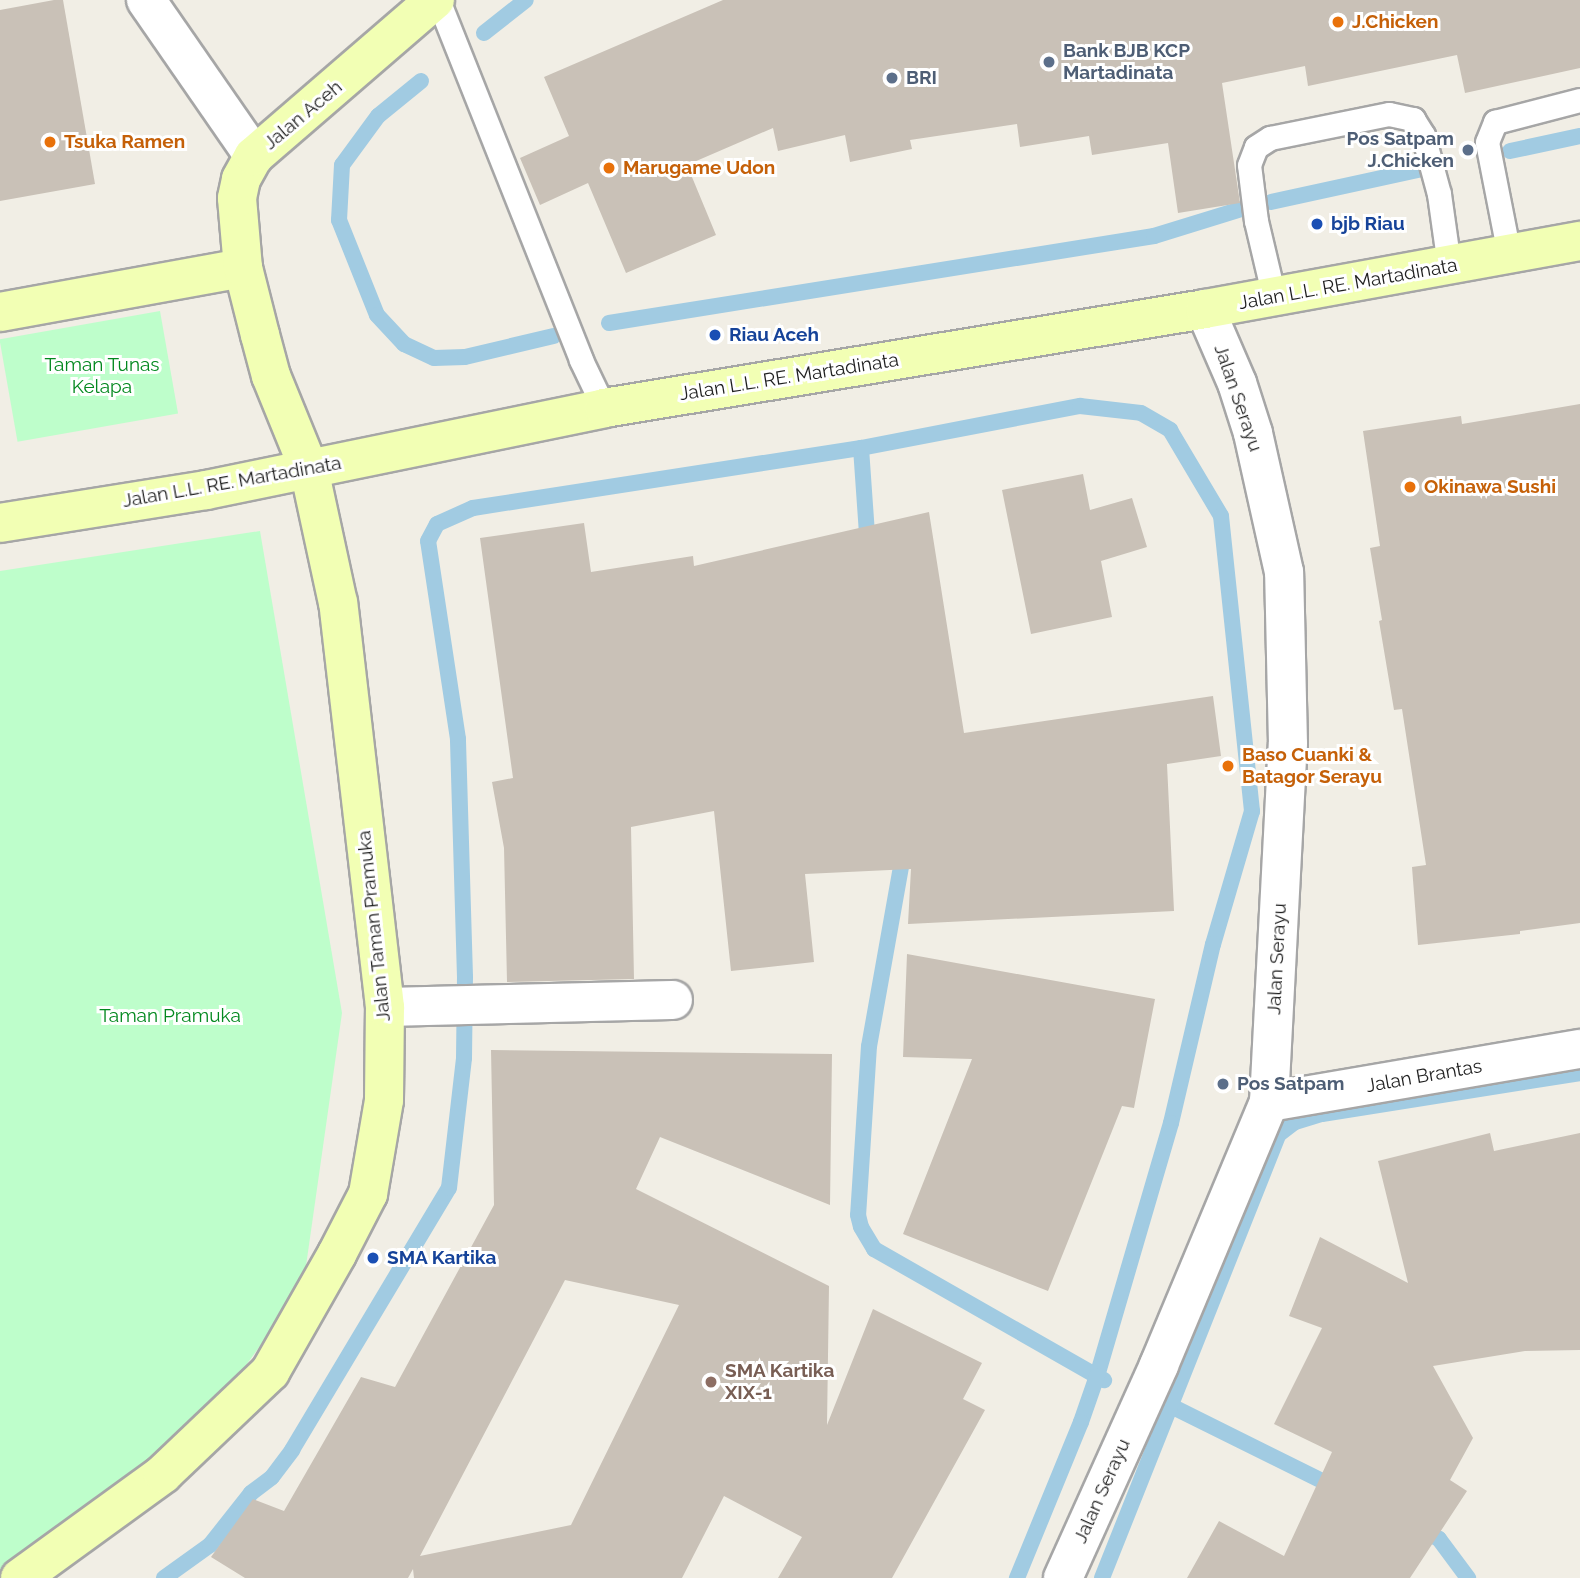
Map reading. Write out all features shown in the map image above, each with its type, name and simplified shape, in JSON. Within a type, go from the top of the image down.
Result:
[{"type":"main road","name":"Jalan Aceh","points":[[309,469],[271,376],[243,268],[237,198],[241,179],[254,156],[436,0]]},
{"type":"main road","name":"Jalan L.L. RE. Martadinata","points":[[0,523],[206,490],[604,408],[1205,309],[1580,241]]},
{"type":"main road","points":[[0,312],[243,268]]},
{"type":"main road","name":"Jalan Taman Pramuka","points":[[20,1578],[163,1474],[270,1372],[368,1194],[384,1100],[385,1007],[334,575],[309,469]]},
{"type":"street","points":[[146,0],[254,156]]},
{"type":"street","name":"Jalan Serayu","points":[[1063,1578],[1159,1365],[1269,1102],[1288,744],[1284,572],[1253,433],[1237,383],[1205,309]]},
{"type":"street","points":[[385,1007],[673,1000]]},
{"type":"street","name":"Jalan Brantas","points":[[1269,1102],[1580,1049]]},
{"type":"lane","points":[[436,0],[581,360],[604,408]]},
{"type":"lane","points":[[1508,254],[1488,142],[1495,122],[1580,100]]},
{"type":"lane","points":[[1274,297],[1256,221],[1249,165],[1256,147],[1270,138],[1390,114],[1413,119],[1423,135],[1440,194],[1449,265]]},
{"type":"green space","name":"Taman Tunas Kelapa","points":[[160,311],[178,413],[18,442],[0,339]]},
{"type":"green space","name":"Taman Pramuka","points":[[260,531],[342,1013],[303,1287],[214,1409],[0,1577],[0,571]]},
{"type":"building","points":[[63,0],[95,184],[0,201],[0,10]]},
{"type":"building","points":[[723,0],[1580,0],[1580,68],[1465,93],[1457,55],[1308,86],[1305,66],[1222,83],[1240,203],[1178,213],[1168,143],[1092,155],[1089,136],[1020,147],[1017,124],[910,140],[912,149],[850,162],[845,135],[778,151],[773,128],[687,165],[716,235],[626,273],[588,183],[540,205],[520,158],[569,136],[544,77]]},
{"type":"building","points":[[1580,404],[1580,923],[1520,931],[1520,934],[1418,945],[1412,867],[1426,865],[1402,709],[1394,710],[1379,621],[1382,620],[1370,548],[1380,546],[1363,431],[1461,416],[1462,424]]},
{"type":"building","points":[[1083,474],[1090,510],[1132,498],[1147,547],[1101,561],[1112,617],[1031,634],[1002,490]]},
{"type":"building","points":[[929,512],[964,733],[1213,696],[1221,756],[1167,764],[1174,911],[908,924],[911,869],[805,874],[814,962],[731,971],[714,811],[631,827],[634,979],[507,982],[504,848],[492,782],[513,778],[480,538],[584,523],[591,572],[693,556],[694,566]]},
{"type":"building","points":[[907,954],[1155,999],[1134,1108],[1122,1106],[1048,1291],[903,1234],[972,1059],[903,1057]]},
{"type":"building","points":[[491,1050],[832,1054],[830,1205],[660,1137],[636,1189],[829,1286],[827,1425],[873,1309],[982,1363],[963,1399],[985,1410],[892,1578],[778,1578],[802,1537],[724,1496],[682,1578],[414,1578],[413,1569],[408,1578],[245,1578],[211,1557],[253,1499],[284,1511],[361,1377],[395,1387],[494,1205]],"holes":[[[565,1280],[679,1305],[571,1525],[420,1556]]]},
{"type":"building","points":[[1490,1133],[1494,1151],[1580,1133],[1580,1350],[1525,1351],[1433,1366],[1473,1438],[1450,1480],[1467,1491],[1410,1578],[1187,1578],[1219,1521],[1284,1556],[1332,1452],[1274,1424],[1322,1328],[1289,1316],[1320,1237],[1408,1283],[1378,1161]]},
{"type":"waterway","points":[[484,33],[526,0]]},
{"type":"waterway","points":[[421,81],[378,116],[342,165],[339,220],[377,315],[404,344],[434,358],[465,357],[554,336]]},
{"type":"waterway","points":[[1510,151],[1580,136]]},
{"type":"waterway","points":[[1271,202],[1422,169]]},
{"type":"waterway","points":[[609,323],[1154,236],[1242,209]]},
{"type":"waterway","points":[[164,1578],[210,1545],[251,1493],[272,1477],[292,1450],[449,1188],[464,1058],[465,977],[458,739],[428,541],[437,524],[473,508],[861,448],[1080,406],[1141,413],[1170,430],[1221,516],[1252,811],[1213,944],[1171,1123],[1097,1376],[1017,1578]]},
{"type":"waterway","points":[[861,448],[868,547]]},
{"type":"waterway","points":[[904,850],[869,1046],[858,1215],[861,1227],[874,1249],[1104,1380]]},
{"type":"waterway","points":[[1102,1578],[1279,1134],[1295,1122],[1322,1114],[1580,1073]]},
{"type":"waterway","points":[[1165,1403],[1336,1488]]},
{"type":"waterway","points":[[1418,1529],[1439,1539],[1468,1578]]},
{"type":"place","name":"J.Chicken","points":[[1338,22]]},
{"type":"place","name":"Bank BJB KCP Martadinata","points":[[1049,62]]},
{"type":"place","name":"BRI","points":[[892,78]]},
{"type":"place","name":"Tsuka Ramen","points":[[50,142]]},
{"type":"place","name":"Pos Satpam J.Chicken","points":[[1468,150]]},
{"type":"place","name":"Marugame Udon","points":[[609,168]]},
{"type":"place","name":"bjb Riau","points":[[1317,224]]},
{"type":"place","name":"Riau Aceh","points":[[715,335]]},
{"type":"place","name":"Okinawa Sushi","points":[[1410,487]]},
{"type":"place","name":"Baso Cuanki & Batagor Serayu","points":[[1228,766]]},
{"type":"place","name":"Pos Satpam","points":[[1223,1084]]},
{"type":"place","name":"SMA Kartika","points":[[373,1258]]},
{"type":"place","name":"SMA Kartika XIX-1","points":[[711,1382]]}]
